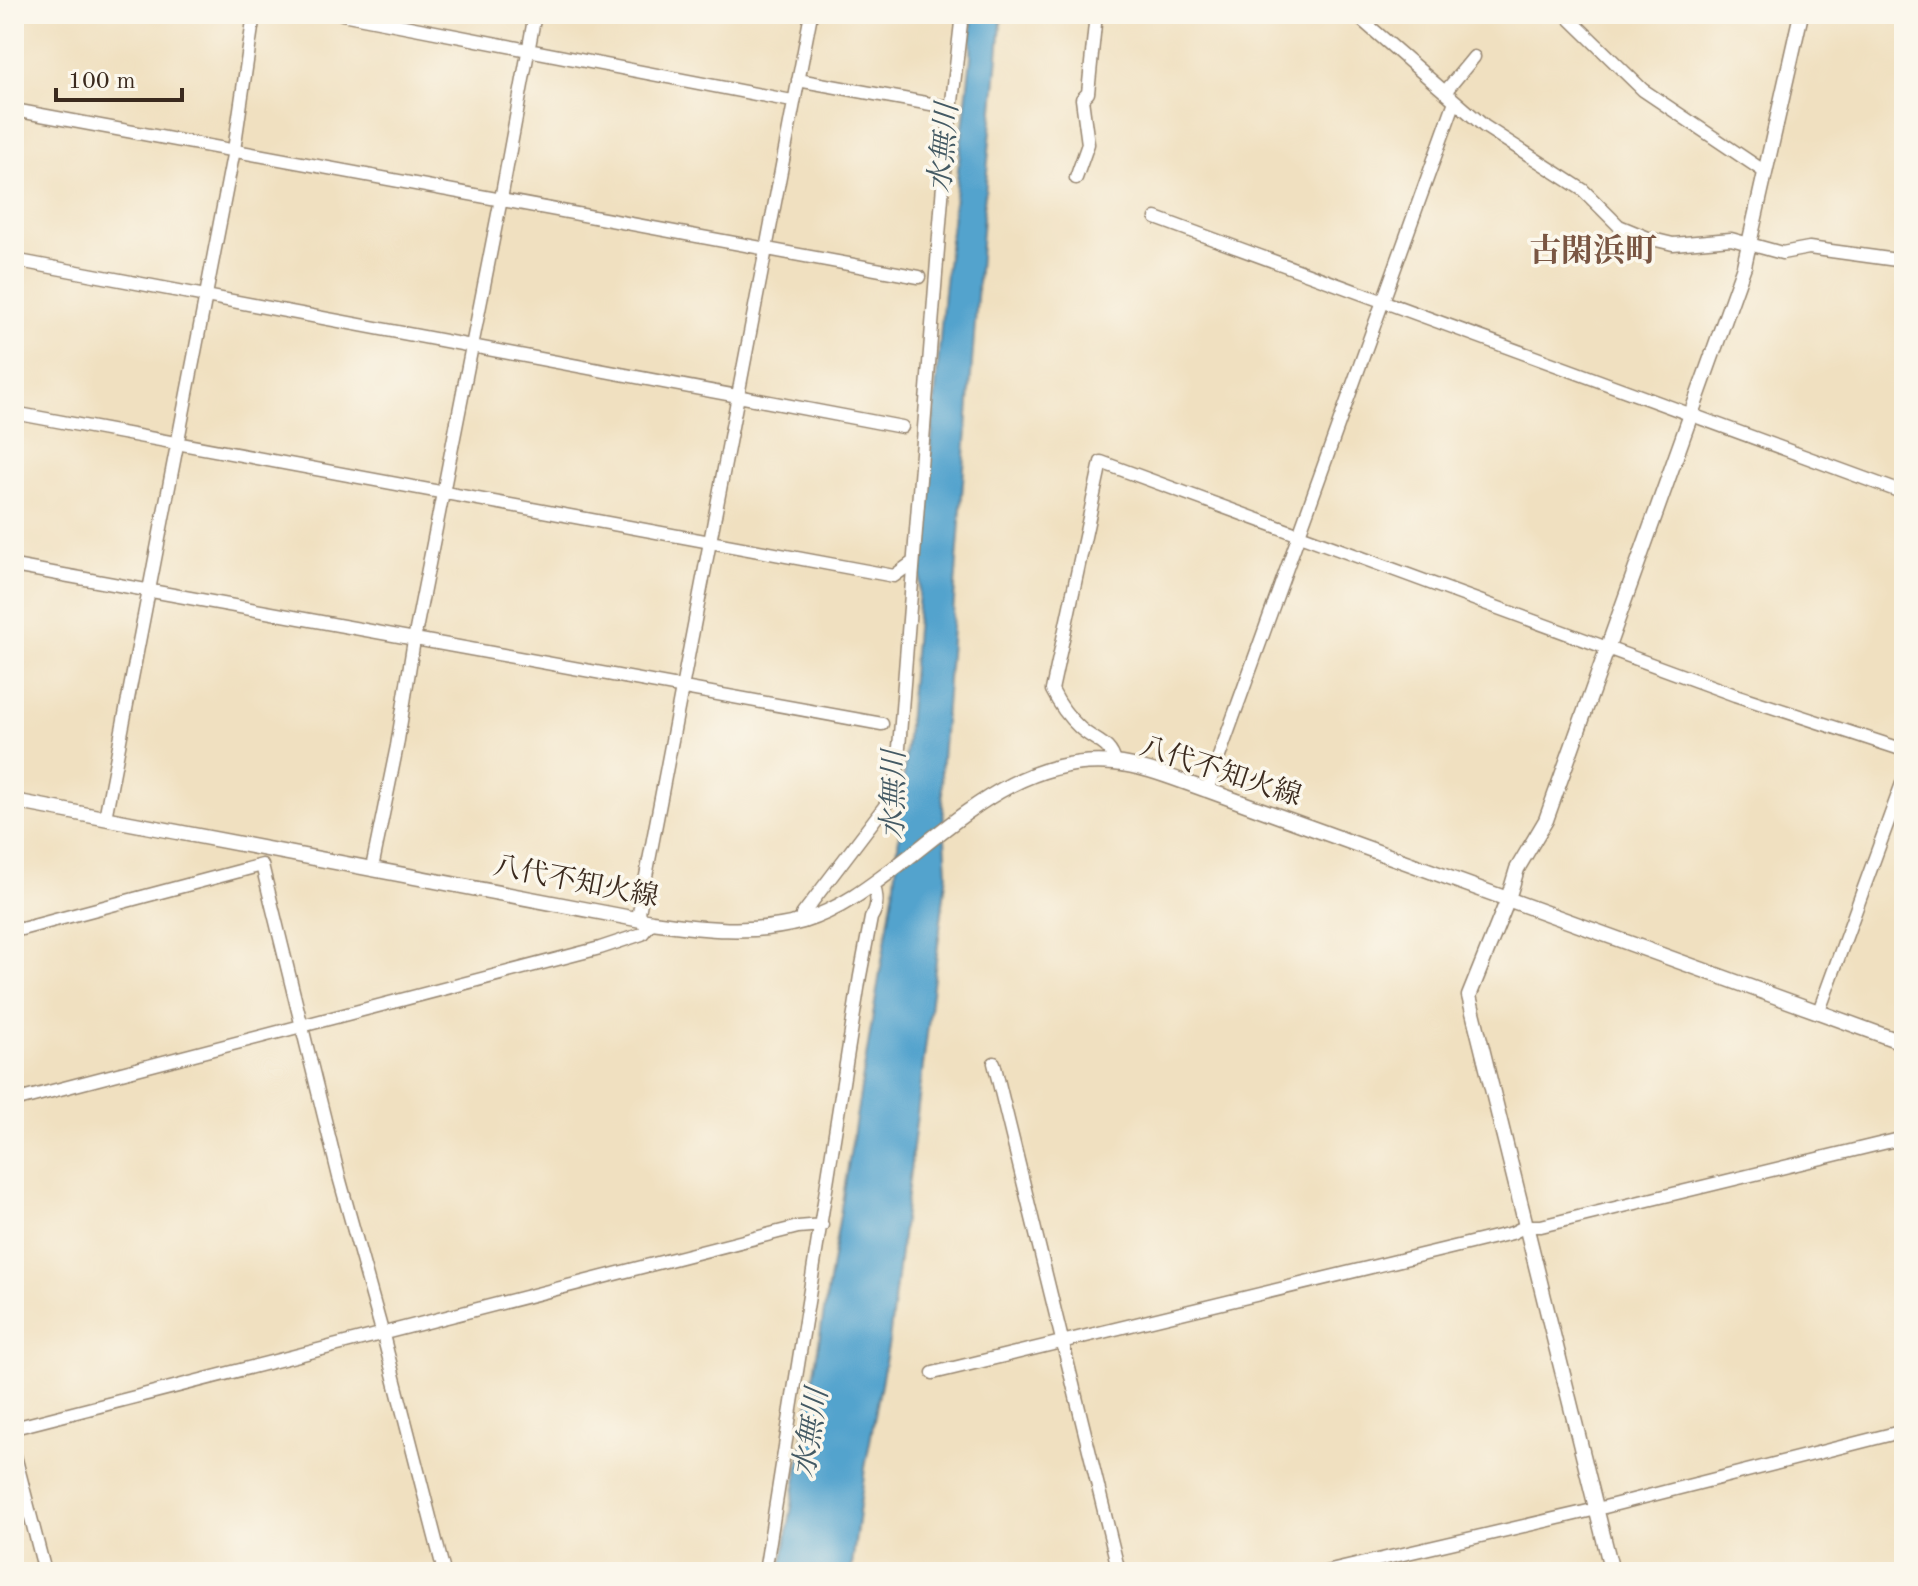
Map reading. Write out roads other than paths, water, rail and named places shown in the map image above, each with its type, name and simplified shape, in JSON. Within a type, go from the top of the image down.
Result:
[{"type":"main road","points":[[1612,1572],[1469,996],[1517,869],[1546,820],[1744,266],[1801,14]]},
{"type":"main road","name":"八代不知火線","points":[[14,801],[645,920],[712,930],[735,930],[802,921],[836,907],[876,882],[1009,784],[1062,764],[1115,763],[1207,790],[1904,1043]]},
{"type":"street","points":[[105,818],[234,150],[254,14]]},
{"type":"street","points":[[342,14],[792,101]]},
{"type":"street","points":[[372,868],[535,14]]},
{"type":"street","points":[[14,1101],[600,948],[642,934],[682,689],[811,14]]},
{"type":"street","points":[[802,921],[802,915],[894,794],[896,786],[944,172],[962,14]]},
{"type":"street","points":[[1076,178],[1088,144],[1082,99],[1088,93],[1096,14]]},
{"type":"street","points":[[1355,14],[1455,101],[1527,156],[1583,190],[1619,226],[1673,244],[1731,239],[1782,253],[1809,248],[1904,261]]},
{"type":"street","points":[[1565,14],[1643,90],[1765,172]]},
{"type":"street","points":[[1445,92],[1474,57]]},
{"type":"street","points":[[798,80],[942,106]]},
{"type":"street","points":[[1207,790],[1455,101]]},
{"type":"street","points":[[14,110],[919,277]]},
{"type":"street","points":[[1156,218],[1904,493]]},
{"type":"street","points":[[14,260],[902,427]]},
{"type":"street","points":[[14,413],[894,576],[913,562]]},
{"type":"street","points":[[1115,763],[1107,745],[1082,731],[1067,715],[1052,690],[1101,462],[1735,695],[1904,750]]},
{"type":"street","points":[[14,566],[882,724]]},
{"type":"street","points":[[1819,1011],[1904,778]]},
{"type":"street","points":[[14,931],[262,865],[339,1177],[444,1572]]},
{"type":"street","points":[[751,1572],[765,1571],[860,976],[871,918],[878,900],[876,882]]},
{"type":"street","points":[[994,1063],[1119,1572]]},
{"type":"street","points":[[933,1373],[1512,1233],[1526,1226],[1541,1226],[1904,1138]]},
{"type":"street","points":[[14,1428],[798,1227],[822,1225]]},
{"type":"street","points":[[1326,1572],[1597,1509],[1904,1431]]},
{"type":"street","points":[[14,1452],[45,1572]]},
{"type":"water","name":"水無川","points":[[972,14],[1002,14],[984,204],[941,773],[947,872],[889,1341],[865,1468],[851,1572],[781,1572],[895,882],[944,291],[971,58]]},
{"type":"district","name":"古閑浜町","points":[[1593,250]]}]
